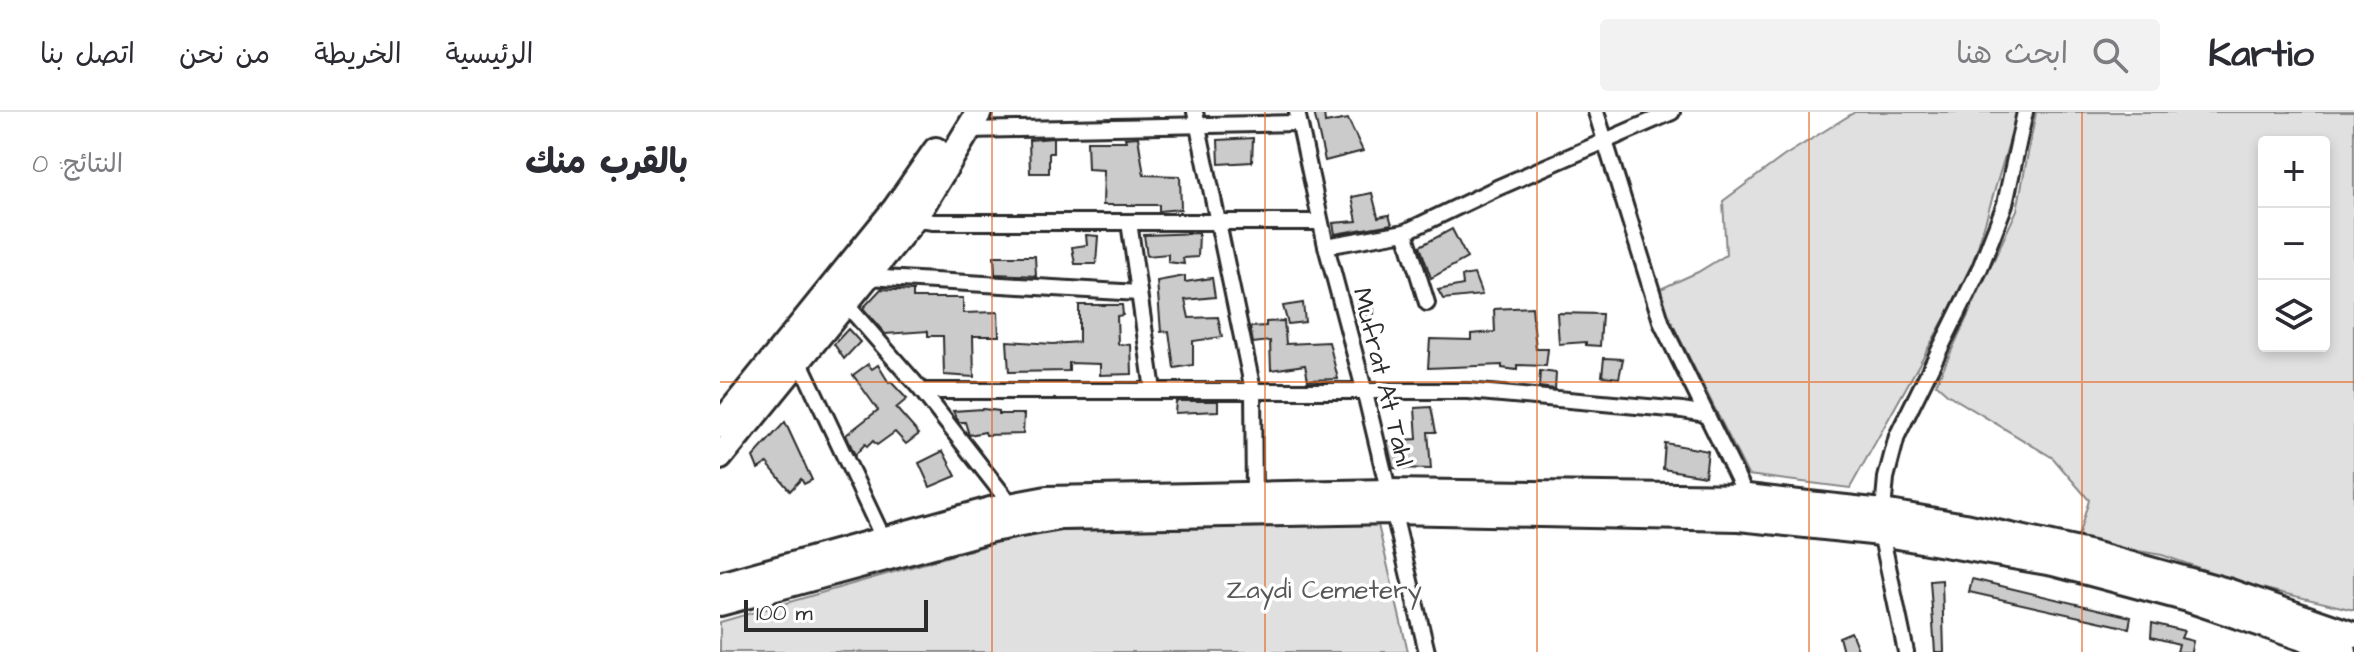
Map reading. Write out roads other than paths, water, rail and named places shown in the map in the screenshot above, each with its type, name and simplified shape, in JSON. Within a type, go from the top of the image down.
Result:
[{"type":"main road","points":[[720,457],[914,219],[969,118]]},
{"type":"main road","points":[[720,425],[969,118]]},
{"type":"main road","points":[[720,585],[1012,506],[1061,498],[1254,495],[1965,526],[2106,558],[2227,591],[2354,635]]},
{"type":"main road","points":[[720,603],[992,529],[1045,518],[1389,501],[1747,497],[1882,522],[2053,563],[2188,599],[2344,652]]},
{"type":"street","points":[[1596,112],[1662,324],[1747,497]]},
{"type":"street","points":[[1326,246],[1405,232],[1672,112]]},
{"type":"street","points":[[1906,652],[1882,522],[1890,459],[1897,436],[1984,257],[2005,204],[2025,112]]},
{"type":"street","points":[[969,118],[1298,118]]},
{"type":"street","name":"Mufrat At Tahl","points":[[1298,118],[1320,222],[1427,651]]},
{"type":"street","points":[[1196,119],[1253,390],[1254,495]]},
{"type":"street","points":[[914,219],[933,222],[1320,222]]},
{"type":"street","points":[[1129,222],[1153,390]]},
{"type":"street","points":[[1405,232],[1427,303]]},
{"type":"street","points":[[867,277],[1139,293]]},
{"type":"street","points":[[846,304],[922,391],[1012,506]]},
{"type":"street","points":[[800,362],[884,540]]},
{"type":"street","points":[[922,391],[1468,391],[1706,414]]},
{"type":"park label","name":"Zaydi Cemetery","points":[[1324,590]]}]
